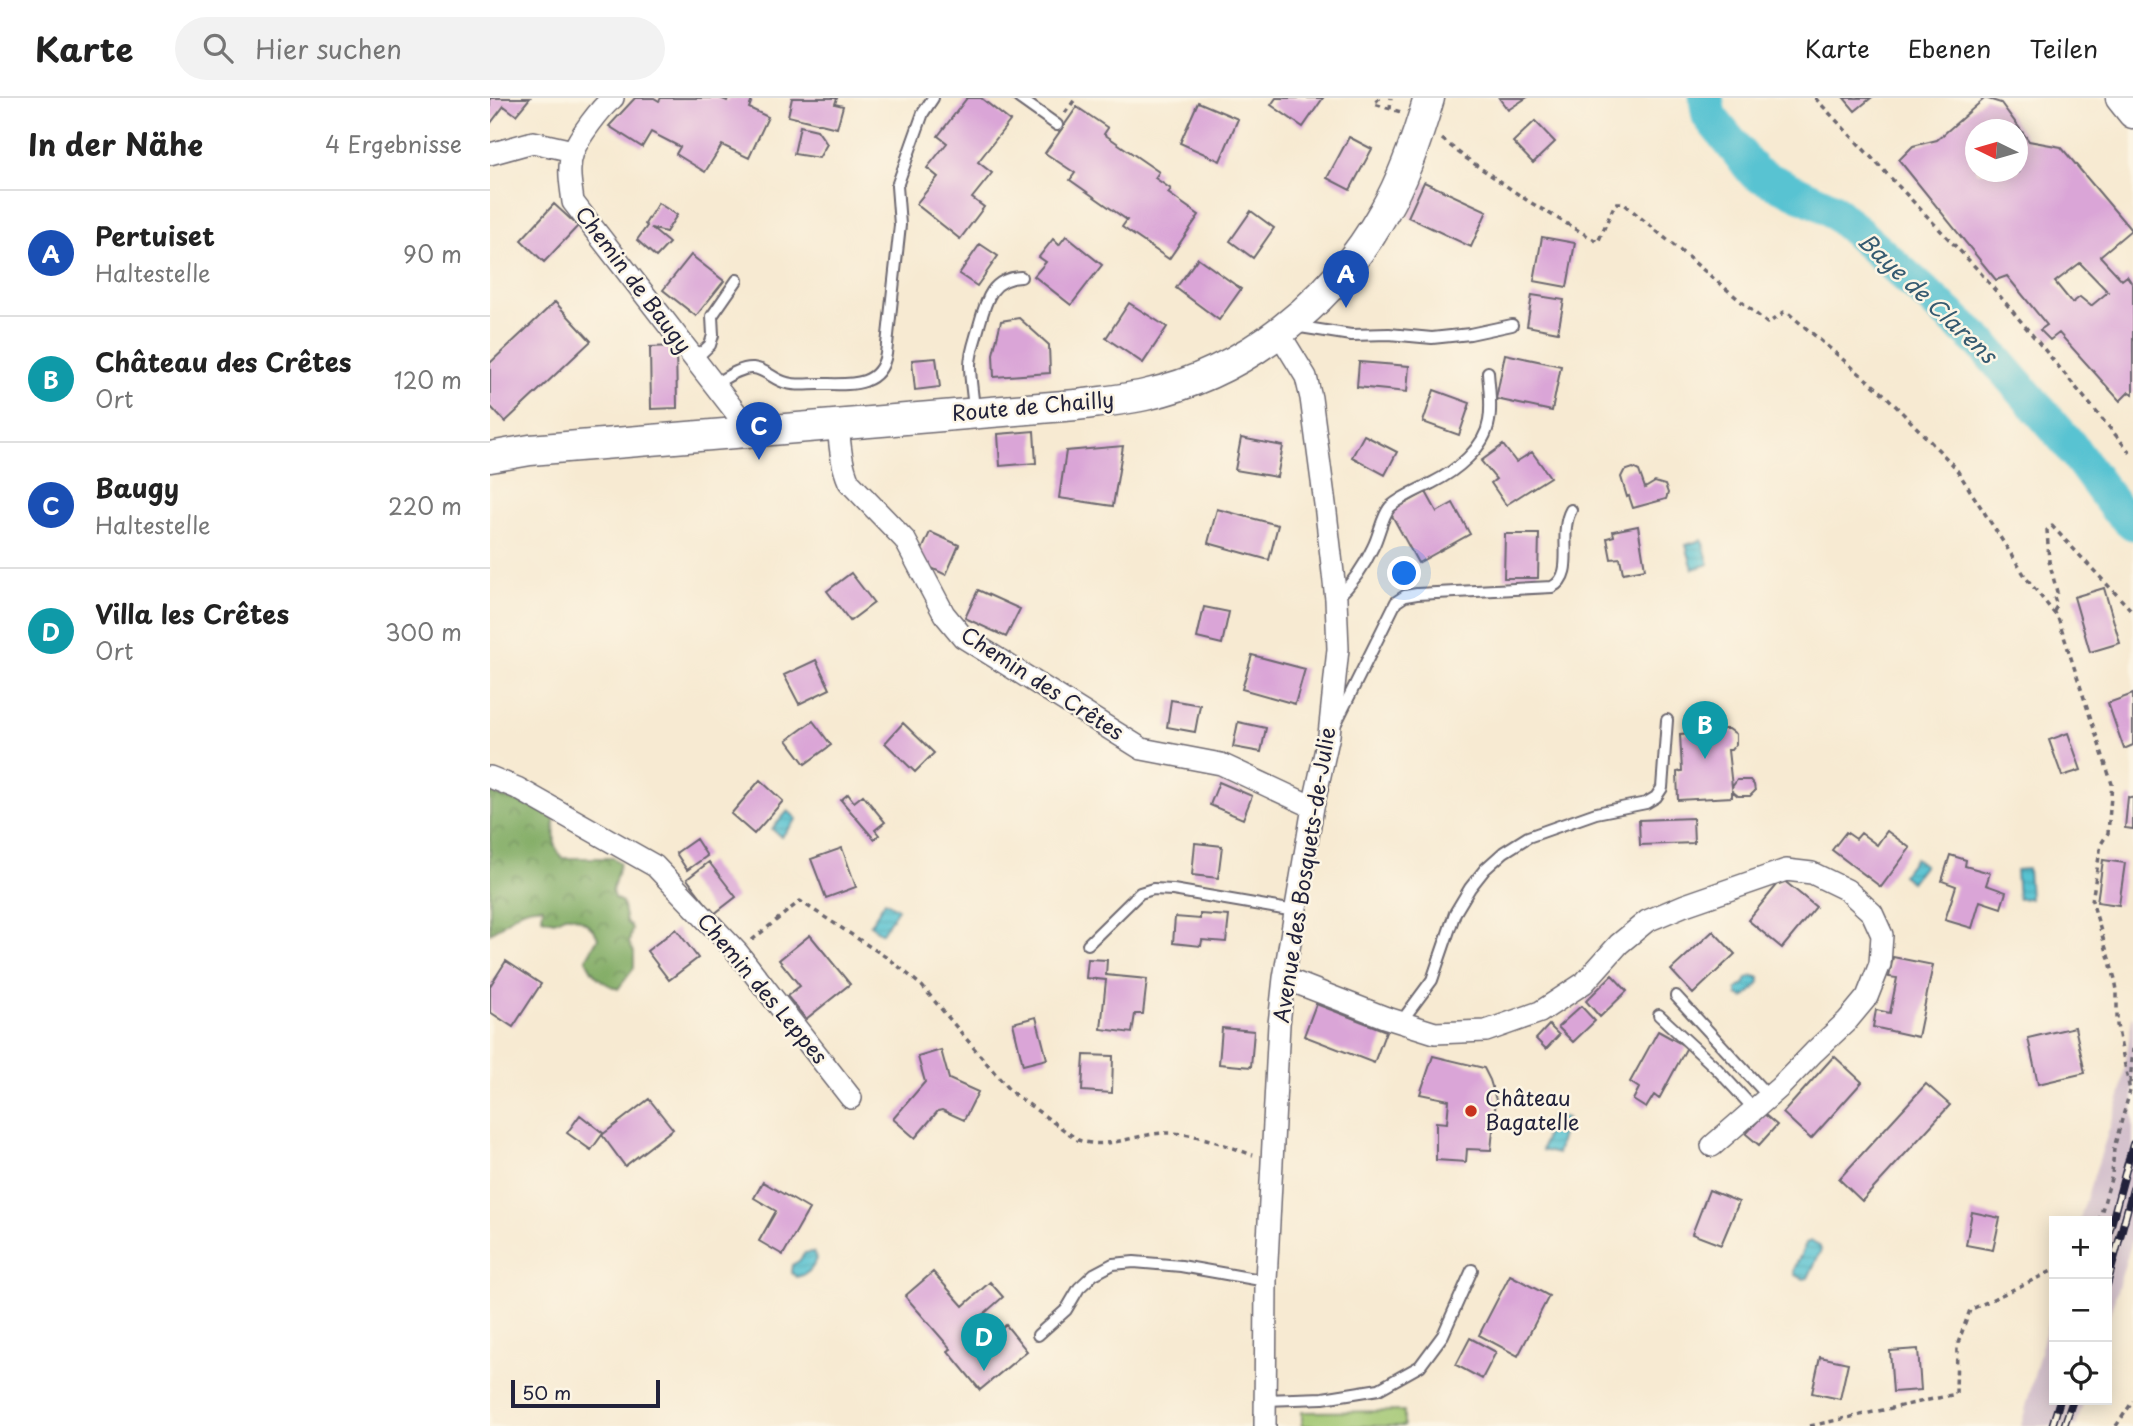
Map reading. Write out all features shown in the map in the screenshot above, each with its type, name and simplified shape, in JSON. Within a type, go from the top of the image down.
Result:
[{"type":"main road","points":[[2121,98],[2133,113]]},
{"type":"main road","name":"Route de Chailly","points":[[490,457],[530,450],[1076,405],[1146,395],[1190,381],[1240,358],[1284,329],[1334,283],[1385,211],[1400,181],[1424,114]]},
{"type":"street","name":"Chemin de Baugy","points":[[603,101],[573,151],[569,176],[573,202],[751,432]]},
{"type":"street","points":[[490,154],[533,142],[573,151]]},
{"type":"street","name":"Avenue des Bosquets-de-Julie","points":[[1265,1426],[1266,1281],[1279,1024],[1295,911],[1329,735],[1338,649],[1336,599],[1311,398],[1306,377],[1284,329]]},
{"type":"street","name":"Chemin des Crêtes","points":[[838,425],[844,471],[849,482],[905,540],[944,614],[963,637],[1142,749],[1221,764],[1313,807]]},
{"type":"street","name":"Chemin des Leppes","points":[[490,777],[517,788],[655,866],[737,952],[851,1098]]},
{"type":"street","points":[[1284,978],[1435,1033],[1486,1031],[1540,1012],[1584,983],[1619,944],[1647,921],[1786,870],[1812,873],[1847,890],[1872,913],[1882,935],[1880,964],[1867,997],[1847,1021],[1762,1104],[1713,1146]]},
{"type":"lane","points":[[713,385],[741,370],[751,368],[792,384],[855,384],[864,382],[880,371],[885,364],[898,238],[897,186],[923,113],[933,98]]},
{"type":"lane","points":[[1019,98],[1056,125]]},
{"type":"lane","points":[[974,413],[970,363],[986,301],[1000,283],[1006,279],[1021,277]]},
{"type":"lane","points":[[694,360],[710,345],[713,335],[712,316],[737,280]]},
{"type":"lane","points":[[1284,329],[1432,338],[1513,325]]},
{"type":"lane","points":[[1336,599],[1359,573],[1390,508],[1405,496],[1446,476],[1478,446],[1489,422],[1488,372]]},
{"type":"lane","points":[[1329,735],[1396,603],[1405,596],[1417,594],[1552,587],[1564,577],[1565,527],[1572,510]]},
{"type":"lane","points":[[1401,1022],[1432,980],[1455,913],[1469,888],[1504,852],[1528,837],[1596,813],[1646,803],[1656,797],[1662,788],[1667,720]]},
{"type":"lane","points":[[1088,944],[1140,893],[1153,889],[1295,911]]},
{"type":"lane","points":[[1676,996],[1762,1104]]},
{"type":"lane","points":[[1659,1014],[1717,1069],[1762,1104]]},
{"type":"lane","points":[[1038,1335],[1066,1310],[1079,1288],[1113,1264],[1134,1262],[1181,1266],[1266,1281]]},
{"type":"lane","points":[[1265,1400],[1324,1398],[1379,1389],[1420,1367],[1443,1335],[1472,1270]]},
{"type":"path","points":[[1379,98],[1374,104],[1424,114],[1528,201],[1598,242],[1614,206],[1617,203],[1623,204],[1767,323],[1787,312],[1886,396],[1955,467],[2027,579],[2054,611],[2061,625],[2112,784],[2108,833],[2101,844],[2092,901],[2115,979],[2117,1025],[2130,1091]]},
{"type":"path","points":[[1390,108],[1391,98]]},
{"type":"path","points":[[1815,98],[1979,271],[2133,456]]},
{"type":"path","points":[[2054,611],[2057,606],[2054,597],[2057,592],[2049,561],[2047,530],[2052,526],[2133,612]]},
{"type":"path","points":[[737,952],[800,901],[892,961],[922,986],[1010,1091],[1078,1140],[1102,1145],[1152,1133],[1169,1132],[1189,1135],[1252,1154]]},
{"type":"path","points":[[2100,1216],[2112,1175],[2113,1148],[2130,1091],[2133,1049]]},
{"type":"path","points":[[1810,1426],[1956,1394],[1958,1339],[1970,1310],[2049,1272]]},
{"type":"path","points":[[2116,1426],[2133,1401]]},
{"type":"shaded area","points":[[2133,1013],[2133,1237],[2112,1307],[2112,1216],[2081,1216],[2121,1093]]},
{"type":"shaded area","points":[[2049,1318],[2049,1405],[2082,1405],[2076,1426],[2021,1426]]},
{"type":"green space","points":[[490,793],[543,810],[554,819],[555,846],[562,858],[613,858],[620,863],[612,891],[614,898],[622,902],[626,922],[632,928],[629,943],[634,952],[634,968],[618,989],[599,978],[589,965],[586,959],[598,938],[580,919],[570,916],[554,921],[542,918],[543,907],[534,907],[520,911],[490,933]]},
{"type":"green space","points":[[1404,1411],[1404,1426],[1302,1426],[1302,1412]]},
{"type":"water","points":[[1702,540],[1709,564],[1693,569],[1686,545]]},
{"type":"water","points":[[788,811],[797,819],[781,837],[772,829]]},
{"type":"water","points":[[1915,858],[1924,865],[1911,882],[1902,875]]},
{"type":"water","points":[[2028,869],[2030,898],[2018,899],[2016,870]]},
{"type":"water","points":[[885,901],[898,909],[882,933],[870,925]]},
{"type":"water","points":[[1747,978],[1760,978],[1759,984],[1744,998],[1737,995],[1737,989]]},
{"type":"water","points":[[1552,1115],[1566,1118],[1557,1154],[1542,1150]]},
{"type":"water","points":[[1811,1241],[1819,1245],[1821,1250],[1808,1278],[1804,1279],[1795,1275],[1794,1270],[1806,1243]]},
{"type":"water","points":[[813,1252],[817,1259],[813,1266],[807,1273],[796,1277],[791,1272],[792,1265],[805,1253]]},
{"type":"building","points":[[490,98],[530,98],[516,115],[504,106],[490,124]]},
{"type":"building","points":[[635,98],[654,98],[659,101],[661,98],[720,98],[727,101],[728,98],[747,98],[752,100],[749,108],[768,117],[749,158],[722,145],[705,172],[676,154],[680,147],[651,132],[642,147],[609,126]]},
{"type":"building","points":[[792,98],[837,98],[835,104],[843,106],[837,128],[788,116]]},
{"type":"building","points":[[967,98],[981,98],[1010,121],[978,162],[992,173],[972,198],[984,207],[960,239],[916,204],[938,177],[927,168],[947,143],[938,136]]},
{"type":"building","points":[[1276,98],[1323,98],[1303,127],[1271,105]]},
{"type":"building","points":[[1499,98],[1526,98],[1508,110]]},
{"type":"building","points":[[1844,98],[1871,98],[1855,111]]},
{"type":"building","points":[[1985,98],[2001,103],[2013,119],[1965,119],[1965,182],[2028,182],[2028,140],[2061,147],[2131,230],[2100,256],[2122,280],[2127,276],[2133,285],[2133,394],[2129,392],[2120,401],[2059,333],[2050,340],[2040,330],[2047,325],[2007,276],[1996,280],[1899,160],[1913,146],[1937,140]],"holes":[[[2080,263],[2108,292],[2091,306],[2080,297],[2072,303],[2055,282]]]},
{"type":"building","points":[[1198,102],[1238,119],[1220,161],[1180,143]]},
{"type":"building","points":[[1077,107],[1108,128],[1104,134],[1159,172],[1155,178],[1171,189],[1168,193],[1199,215],[1169,259],[1122,227],[1127,220],[1070,180],[1075,173],[1045,153]]},
{"type":"building","points":[[1535,121],[1555,142],[1533,163],[1513,142]]},
{"type":"building","points":[[800,126],[817,130],[827,144],[819,158],[794,154]]},
{"type":"building","points":[[1349,137],[1372,149],[1350,190],[1327,178]]},
{"type":"building","points":[[1424,182],[1487,211],[1471,247],[1408,217]]},
{"type":"building","points":[[658,203],[677,215],[666,232],[651,228],[669,243],[656,257],[637,240]]},
{"type":"building","points":[[554,204],[578,226],[544,262],[521,240]]},
{"type":"building","points":[[1251,211],[1274,228],[1253,258],[1230,241]]},
{"type":"building","points":[[1066,236],[1102,265],[1071,305],[1034,276],[1046,262],[1039,257],[1053,239],[1059,245]]},
{"type":"building","points":[[1542,237],[1575,243],[1567,287],[1534,281]]},
{"type":"building","points":[[980,244],[998,256],[977,286],[959,274]]},
{"type":"building","points":[[691,255],[724,281],[696,316],[663,290]]},
{"type":"building","points":[[1198,258],[1241,289],[1219,320],[1176,288]]},
{"type":"building","points":[[1532,295],[1564,300],[1558,332],[1527,326]]},
{"type":"building","points":[[555,302],[591,341],[505,422],[490,406],[490,363]]},
{"type":"building","points":[[1129,303],[1167,327],[1143,363],[1106,338]]},
{"type":"building","points":[[1019,318],[1049,345],[1050,373],[994,377],[993,354],[1001,321]]},
{"type":"building","points":[[676,346],[677,408],[651,409],[650,347]]},
{"type":"building","points":[[1505,354],[1561,366],[1552,411],[1496,399]]},
{"type":"building","points":[[936,358],[940,387],[915,390],[912,360]]},
{"type":"building","points":[[1359,362],[1409,366],[1407,392],[1357,387]]},
{"type":"building","points":[[1434,390],[1470,403],[1459,435],[1423,422]]},
{"type":"building","points":[[1034,431],[1036,463],[1000,466],[998,434]]},
{"type":"building","points":[[1364,435],[1397,452],[1385,475],[1352,457]]},
{"type":"building","points":[[1241,438],[1283,446],[1277,477],[1235,470]]},
{"type":"building","points":[[1503,445],[1516,462],[1532,452],[1550,477],[1506,505],[1491,483],[1496,479],[1481,461]]},
{"type":"building","points":[[1123,446],[1113,506],[1059,498],[1066,451]]},
{"type":"building","points":[[1633,468],[1639,471],[1645,488],[1655,482],[1665,485],[1668,493],[1666,499],[1633,508],[1621,477],[1624,471]]},
{"type":"building","points":[[1426,492],[1437,512],[1453,503],[1470,534],[1418,563],[1390,512]]},
{"type":"building","points":[[1217,509],[1278,525],[1269,560],[1208,543]]},
{"type":"building","points":[[1638,526],[1645,569],[1623,573],[1620,558],[1611,559],[1607,538],[1614,536],[1613,531]]},
{"type":"building","points":[[930,532],[959,545],[946,575],[917,561]]},
{"type":"building","points":[[1505,534],[1539,534],[1538,578],[1504,578]]},
{"type":"building","points":[[851,573],[874,603],[850,621],[827,591]]},
{"type":"building","points":[[2104,588],[2120,643],[2090,652],[2074,597]]},
{"type":"building","points":[[978,590],[1020,609],[1006,637],[965,618]]},
{"type":"building","points":[[1204,607],[1229,612],[1222,644],[1197,638]]},
{"type":"building","points":[[1252,655],[1305,669],[1295,704],[1242,689]]},
{"type":"building","points":[[816,660],[830,689],[799,704],[784,675]]},
{"type":"building","points":[[2133,694],[2133,745],[2124,749],[2108,703]]},
{"type":"building","points":[[1171,700],[1200,705],[1195,732],[1167,727]]},
{"type":"building","points":[[813,721],[831,745],[805,764],[787,740]]},
{"type":"building","points":[[1238,722],[1266,728],[1261,752],[1233,747]]},
{"type":"building","points":[[903,723],[934,753],[915,772],[885,743]]},
{"type":"building","points":[[1729,729],[1736,734],[1736,744],[1728,750],[1732,787],[1737,780],[1750,780],[1755,791],[1750,796],[1738,796],[1732,791],[1732,797],[1678,800],[1677,772],[1682,771],[1680,734]]},
{"type":"building","points":[[2068,733],[2081,770],[2062,776],[2049,740]]},
{"type":"building","points":[[760,780],[783,801],[754,834],[731,814]]},
{"type":"building","points":[[1219,782],[1252,796],[1243,819],[1210,805]]},
{"type":"building","points":[[848,794],[854,802],[863,795],[885,822],[875,830],[879,835],[874,839],[841,800]]},
{"type":"building","points":[[2128,797],[2133,798],[2133,829],[2125,828]]},
{"type":"building","points":[[1693,818],[1694,843],[1640,845],[1639,820]]},
{"type":"building","points":[[1887,831],[1910,848],[1881,887],[1832,850],[1846,832],[1856,839],[1861,833],[1877,845]]},
{"type":"building","points":[[696,839],[707,856],[687,870],[676,853]]},
{"type":"building","points":[[1195,843],[1222,846],[1218,878],[1192,875]]},
{"type":"building","points":[[842,848],[856,887],[826,898],[811,859]]},
{"type":"building","points":[[1950,855],[1966,860],[1965,866],[1990,873],[1986,885],[2006,892],[2001,908],[1980,901],[1972,928],[1945,920],[1956,886],[1942,881]]},
{"type":"building","points":[[2103,860],[2125,863],[2119,905],[2097,902]]},
{"type":"building","points":[[709,862],[736,897],[714,914],[687,879]]},
{"type":"building","points":[[1782,879],[1816,907],[1782,948],[1748,920]]},
{"type":"building","points":[[1200,914],[1229,916],[1226,942],[1202,940],[1201,946],[1173,943],[1175,917],[1200,919]]},
{"type":"building","points":[[676,929],[698,958],[669,980],[647,951]]},
{"type":"building","points":[[1713,931],[1735,954],[1693,994],[1671,970]]},
{"type":"building","points":[[810,935],[850,984],[806,1019],[787,996],[800,986],[779,960]]},
{"type":"building","points":[[1893,957],[1933,965],[1918,1037],[1873,1027],[1876,1010],[1890,1013],[1897,978],[1889,977]]},
{"type":"building","points":[[1088,959],[1107,960],[1106,975],[1147,979],[1143,1014],[1135,1014],[1132,1033],[1101,1029],[1106,980],[1086,978]]},
{"type":"building","points":[[506,961],[541,984],[513,1027],[490,1012],[490,986]]},
{"type":"building","points":[[1612,975],[1627,991],[1600,1017],[1586,1001]]},
{"type":"building","points":[[1316,1004],[1386,1031],[1374,1063],[1304,1036]]},
{"type":"building","points":[[1581,1006],[1595,1021],[1573,1042],[1558,1027]]},
{"type":"building","points":[[1036,1017],[1047,1059],[1023,1065],[1013,1023]]},
{"type":"building","points":[[1549,1025],[1559,1035],[1546,1049],[1536,1039]]},
{"type":"building","points":[[2075,1027],[2085,1073],[2038,1084],[2028,1038]]},
{"type":"building","points":[[1222,1028],[1254,1031],[1251,1067],[1219,1064]]},
{"type":"building","points":[[1658,1031],[1687,1047],[1659,1099],[1654,1095],[1646,1108],[1633,1100],[1639,1088],[1630,1082]]},
{"type":"building","points":[[941,1050],[949,1079],[978,1092],[964,1120],[942,1110],[938,1111],[915,1138],[893,1119],[925,1082],[918,1057]]},
{"type":"building","points":[[1084,1055],[1113,1056],[1112,1093],[1082,1091]]},
{"type":"building","name":"Château Bagatelle","points":[[1433,1056],[1484,1068],[1490,1080],[1496,1100],[1491,1150],[1467,1149],[1466,1162],[1436,1160],[1436,1122],[1447,1123],[1449,1100],[1420,1094]]},
{"type":"building","points":[[1834,1056],[1862,1082],[1811,1139],[1783,1113]]},
{"type":"building","points":[[1926,1084],[1950,1105],[1862,1201],[1839,1179]]},
{"type":"building","points":[[649,1099],[673,1129],[625,1166],[602,1135]]},
{"type":"building","points":[[1764,1114],[1777,1125],[1759,1145],[1746,1134]]},
{"type":"building","points":[[580,1115],[603,1133],[591,1150],[567,1133]]},
{"type":"building","points":[[763,1182],[809,1209],[783,1255],[759,1241],[776,1211],[754,1198]]},
{"type":"building","points":[[1709,1190],[1739,1202],[1721,1245],[1692,1234]]},
{"type":"building","points":[[1972,1212],[2000,1218],[1993,1250],[1966,1245]]},
{"type":"building","points":[[933,1272],[963,1306],[990,1282],[1003,1297],[970,1326],[986,1342],[1006,1325],[1027,1351],[980,1390],[948,1351],[951,1349],[905,1296]]},
{"type":"building","points":[[1510,1275],[1549,1296],[1518,1356],[1479,1335]]},
{"type":"building","points":[[1470,1338],[1496,1352],[1482,1379],[1456,1365]]},
{"type":"building","points":[[1918,1349],[1921,1390],[1893,1392],[1890,1351]]},
{"type":"building","points":[[1820,1357],[1848,1363],[1840,1399],[1812,1393]]},
{"type":"waterway","name":"Baye de Clarens","points":[[1706,98],[1709,116],[1755,173],[1830,208],[1982,344],[2069,444],[2116,508],[2133,523]]},
{"type":"railway","points":[[2112,1222],[2133,1144]]},
{"type":"railway","points":[[2109,1279],[2133,1189]]},
{"type":"railway","points":[[2052,1426],[2058,1405]]},
{"type":"railway","points":[[2064,1426],[2071,1405]]},
{"type":"place","name":"Pertuiset","points":[[1346,308]]},
{"type":"place","name":"Baugy","points":[[759,460]]},
{"type":"place","name":"Château des Crêtes","points":[[1705,759]]},
{"type":"place","name":"Château Bagatelle","points":[[1471,1111]]},
{"type":"place","name":"Villa les Crêtes","points":[[984,1371]]}]
